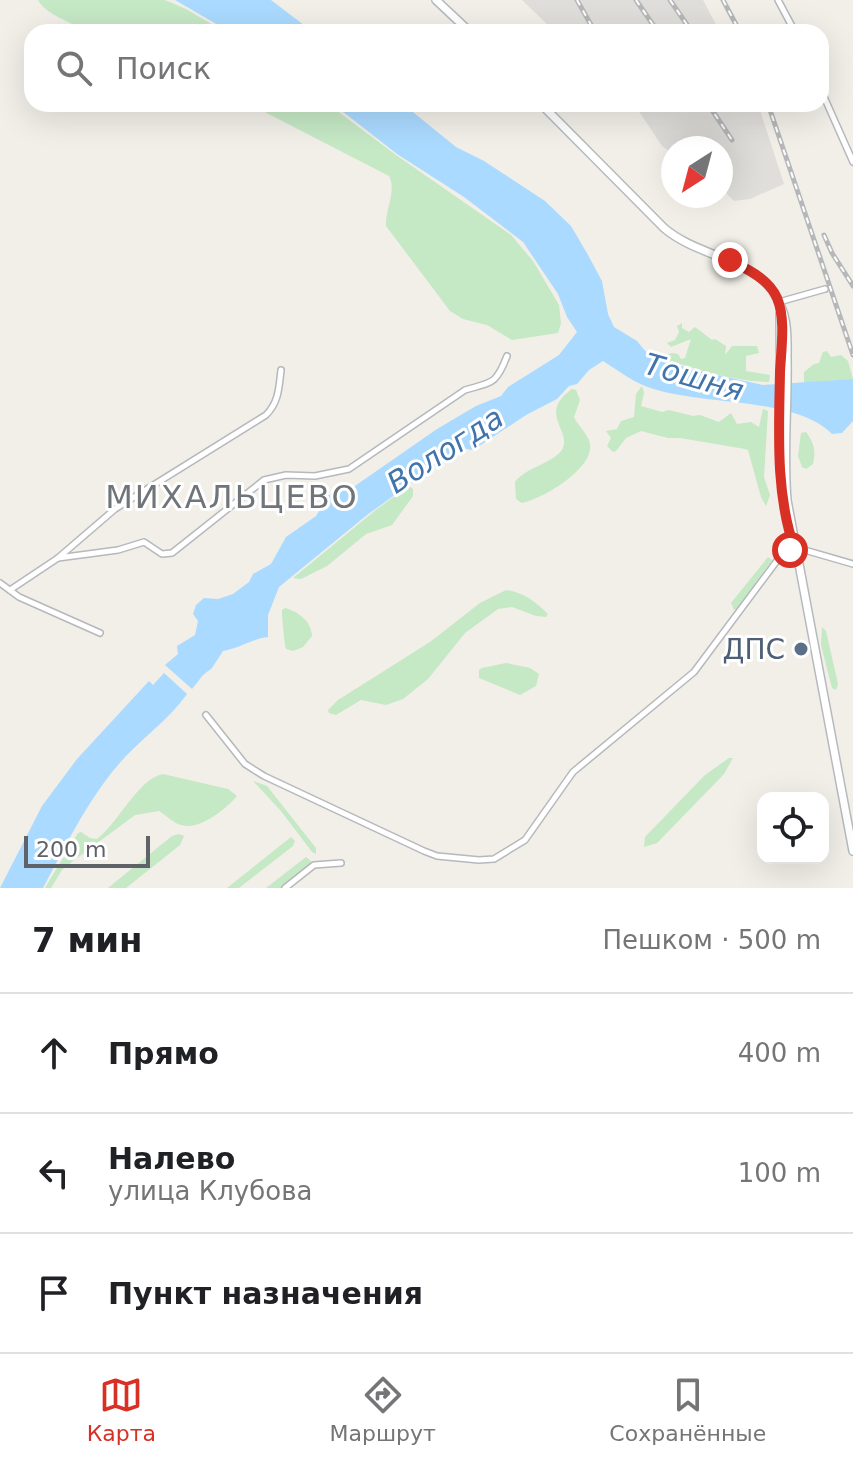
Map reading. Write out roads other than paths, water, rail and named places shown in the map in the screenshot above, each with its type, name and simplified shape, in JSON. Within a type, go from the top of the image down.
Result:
[{"type":"main road","points":[[436,0],[462,24]]},
{"type":"main road","points":[[549,112],[668,232],[752,272],[770,287],[779,302],[784,375],[782,498],[795,550],[853,851]]},
{"type":"street","points":[[778,0],[791,24]]},
{"type":"street","points":[[829,108],[853,162]]},
{"type":"street","points":[[779,302],[825,289]]},
{"type":"street","points":[[58,558],[118,550],[140,542],[148,543],[162,554],[172,553],[264,480],[286,475],[315,476],[349,469],[465,390],[487,385],[502,369],[507,356]]},
{"type":"street","points":[[10,590],[58,558],[115,509],[266,415],[278,398],[281,370]]},
{"type":"street","points":[[206,715],[245,764],[284,786],[437,856],[494,859],[525,840],[573,772],[694,672],[785,551],[808,550],[853,564]]},
{"type":"street","points":[[0,583],[19,597],[100,633]]},
{"type":"street","points":[[285,888],[314,865],[341,863]]},
{"type":"water","points":[[175,0],[271,0],[302,24],[216,24]]},
{"type":"water","points":[[343,112],[413,112],[456,147],[484,161],[545,201],[571,226],[588,255],[602,281],[608,314],[614,327],[637,341],[647,353],[690,369],[763,385],[853,379],[853,421],[842,433],[832,434],[794,413],[692,397],[645,386],[603,361],[557,399],[526,415],[473,450],[460,448],[367,515],[279,587],[268,615],[268,637],[223,651],[192,689],[165,665],[178,654],[177,646],[195,635],[198,621],[193,614],[196,605],[204,598],[218,599],[233,594],[249,582],[253,574],[271,564],[286,537],[316,516],[322,497],[352,488],[437,429],[476,406],[501,396],[508,387],[559,355],[577,332],[558,294],[523,242],[464,197],[397,154]]},
{"type":"water","points":[[164,673],[187,694],[107,779],[77,825],[43,888],[0,888],[42,806],[77,759],[149,681],[153,685]]},
{"type":"railway","points":[[577,0],[590,24]]},
{"type":"railway","points":[[636,0],[652,24]]},
{"type":"railway","points":[[670,0],[686,24]]},
{"type":"railway","points":[[723,0],[736,24]]},
{"type":"railway","points":[[713,112],[729,136]]},
{"type":"railway","points":[[771,112],[853,355]]},
{"type":"railway","points":[[824,235],[853,286]]},
{"type":"place","name":"ДПС","points":[[801,649]]},
{"type":"district","name":"МИХАЛЬЦЕВО","points":[[232,497]]},
{"type":"water label","name":"Тошня","points":[[694,377]]},
{"type":"water label","name":"Вологда","points":[[445,450]]}]
